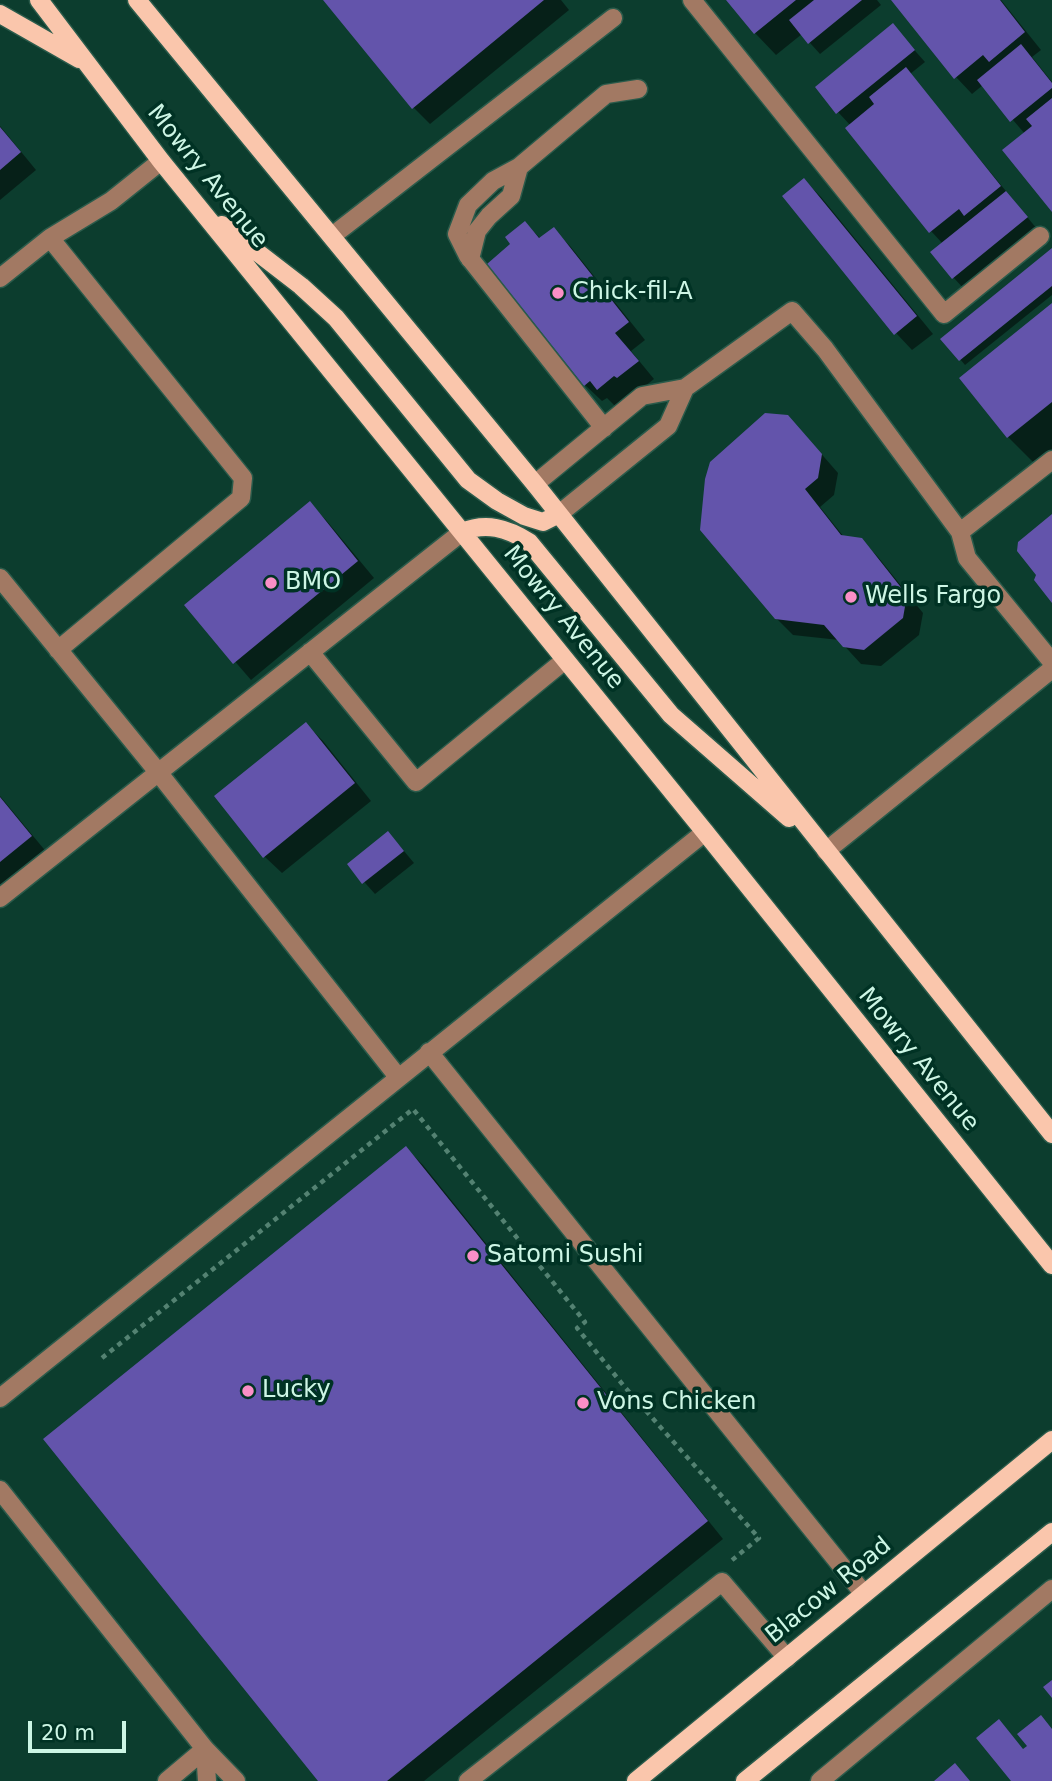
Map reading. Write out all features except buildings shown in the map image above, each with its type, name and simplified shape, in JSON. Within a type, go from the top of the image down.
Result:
[{"type":"main road","name":"Mowry Avenue","points":[[39,0],[160,161],[705,832],[1052,1265]]},
{"type":"main road","points":[[137,0],[535,484],[1052,1134]]},
{"type":"main road","points":[[0,14],[86,63]]},
{"type":"main road","points":[[199,209],[301,286],[336,318],[468,480],[496,501],[524,516],[543,522],[559,514]]},
{"type":"main road","points":[[462,533],[475,527],[492,526],[515,533],[529,542],[671,715],[826,851]]},
{"type":"main road","name":"Blacow Road","points":[[636,1781],[1052,1440]]},
{"type":"main road","points":[[745,1781],[1052,1532]]},
{"type":"street","points":[[692,0],[944,314],[1040,236]]},
{"type":"street","points":[[332,236],[613,18]]},
{"type":"street","points":[[604,428],[470,259],[457,234],[468,205],[493,181],[519,167],[607,94],[638,89]]},
{"type":"street","points":[[0,278],[50,238],[111,201],[160,161]]},
{"type":"street","points":[[50,238],[243,478],[241,498],[58,650]]},
{"type":"street","points":[[535,484],[642,396],[685,388],[792,311],[825,349],[960,532],[967,558],[1052,662]]},
{"type":"street","points":[[559,514],[667,426],[685,388]]},
{"type":"street","points":[[960,532],[1052,460]]},
{"type":"street","points":[[0,898],[462,533]]},
{"type":"street","points":[[0,578],[158,772],[398,1077]]},
{"type":"street","points":[[310,652],[416,782],[565,660]]},
{"type":"street","points":[[826,851],[1052,669]]},
{"type":"street","points":[[0,1398],[705,832]]},
{"type":"street","points":[[429,1052],[864,1594]]},
{"type":"street","points":[[0,1490],[205,1749],[236,1781]]},
{"type":"street","points":[[468,1781],[722,1582],[786,1658]]},
{"type":"street","points":[[820,1781],[1052,1589]]},
{"type":"street","points":[[167,1781],[205,1749]]},
{"type":"street","points":[[205,1749],[207,1781]]},
{"type":"path","points":[[102,1358],[413,1109],[585,1321],[577,1328],[585,1338],[758,1538],[716,1574],[722,1582]]},
{"type":"place","name":"Chick-fil-A","points":[[558,293]]},
{"type":"place","name":"BMO","points":[[271,583]]},
{"type":"place","name":"Wells Fargo","points":[[851,597]]},
{"type":"place","name":"Satomi Sushi","points":[[473,1256]]},
{"type":"place","name":"Lucky","points":[[248,1391]]},
{"type":"place","name":"Vons Chicken","points":[[583,1403]]}]
